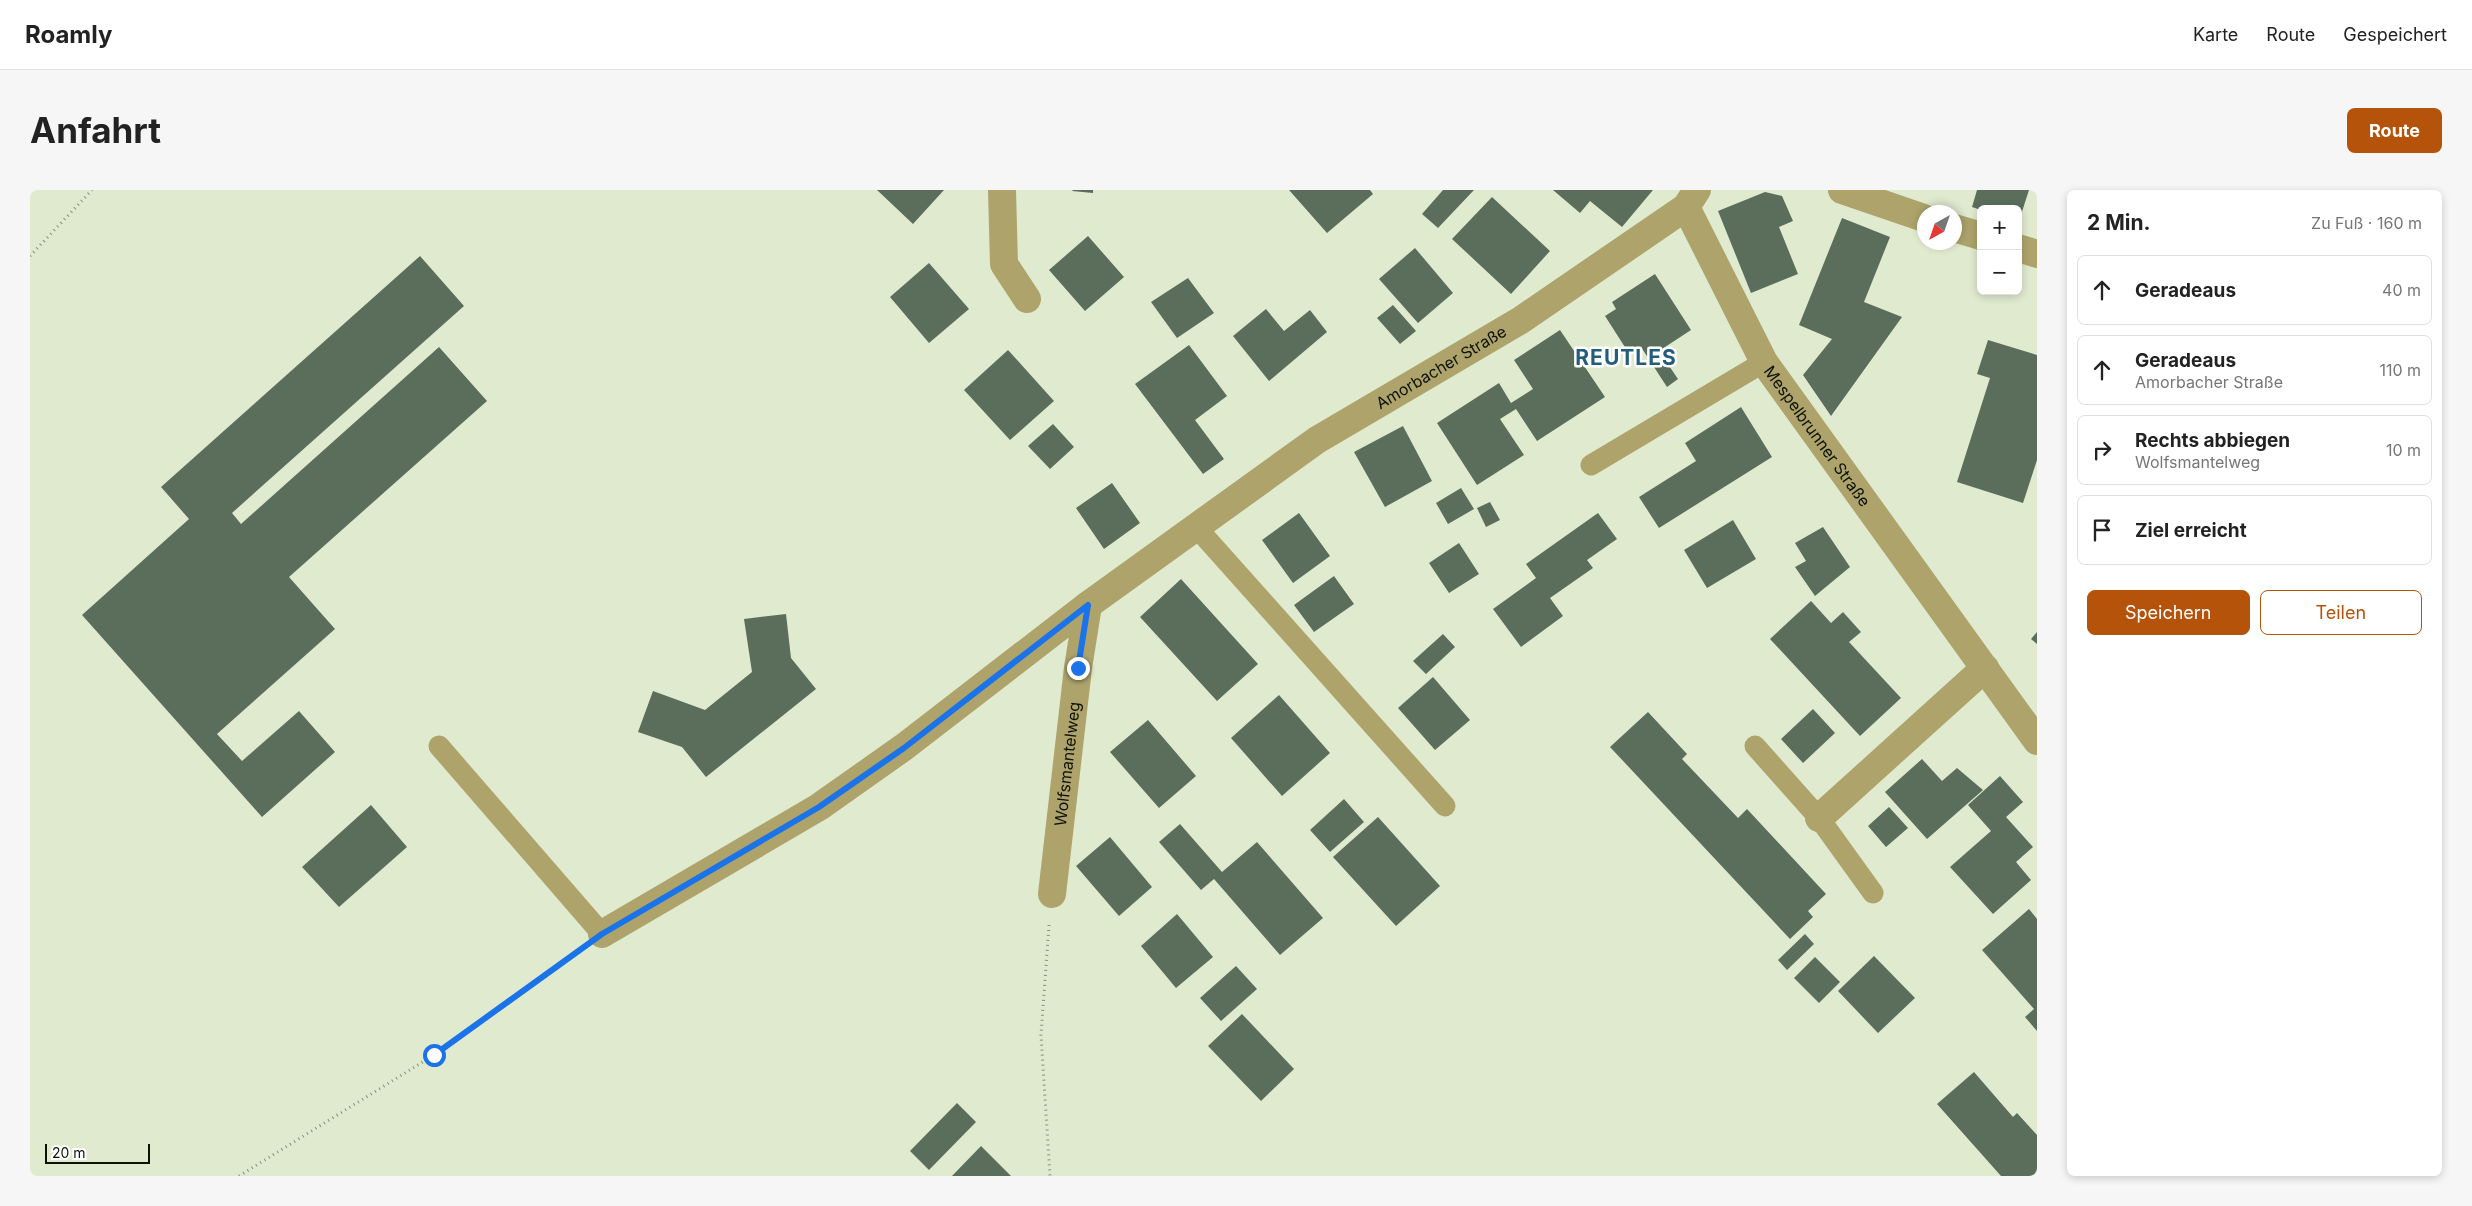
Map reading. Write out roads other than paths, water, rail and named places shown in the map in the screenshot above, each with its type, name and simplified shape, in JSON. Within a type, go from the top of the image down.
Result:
[{"type":"street","points":[[1002,190],[1004,264],[1027,300]]},
{"type":"street","points":[[1842,190],[1917,216]]},
{"type":"street","name":"Mespelbrunner Straße","points":[[1692,198],[1764,362],[2037,741]]},
{"type":"street","name":"Amorbacher Straße","points":[[602,934],[819,807],[904,748],[1088,605],[1317,440],[1521,320],[1692,198]]},
{"type":"street","points":[[1962,230],[1977,235]]},
{"type":"street","points":[[2022,249],[2037,254]]},
{"type":"street","name":"Wolfsmantelweg","points":[[1052,894],[1078,668],[1088,605]]},
{"type":"street","points":[[1819,818],[1985,668]]},
{"type":"lane","points":[[1591,465],[1764,362]]},
{"type":"lane","points":[[1197,528],[1445,806]]},
{"type":"lane","points":[[439,746],[602,934]]},
{"type":"lane","points":[[1755,746],[1819,818],[1873,893]]},
{"type":"district","name":"REUTLES","points":[[1626,358]]}]
